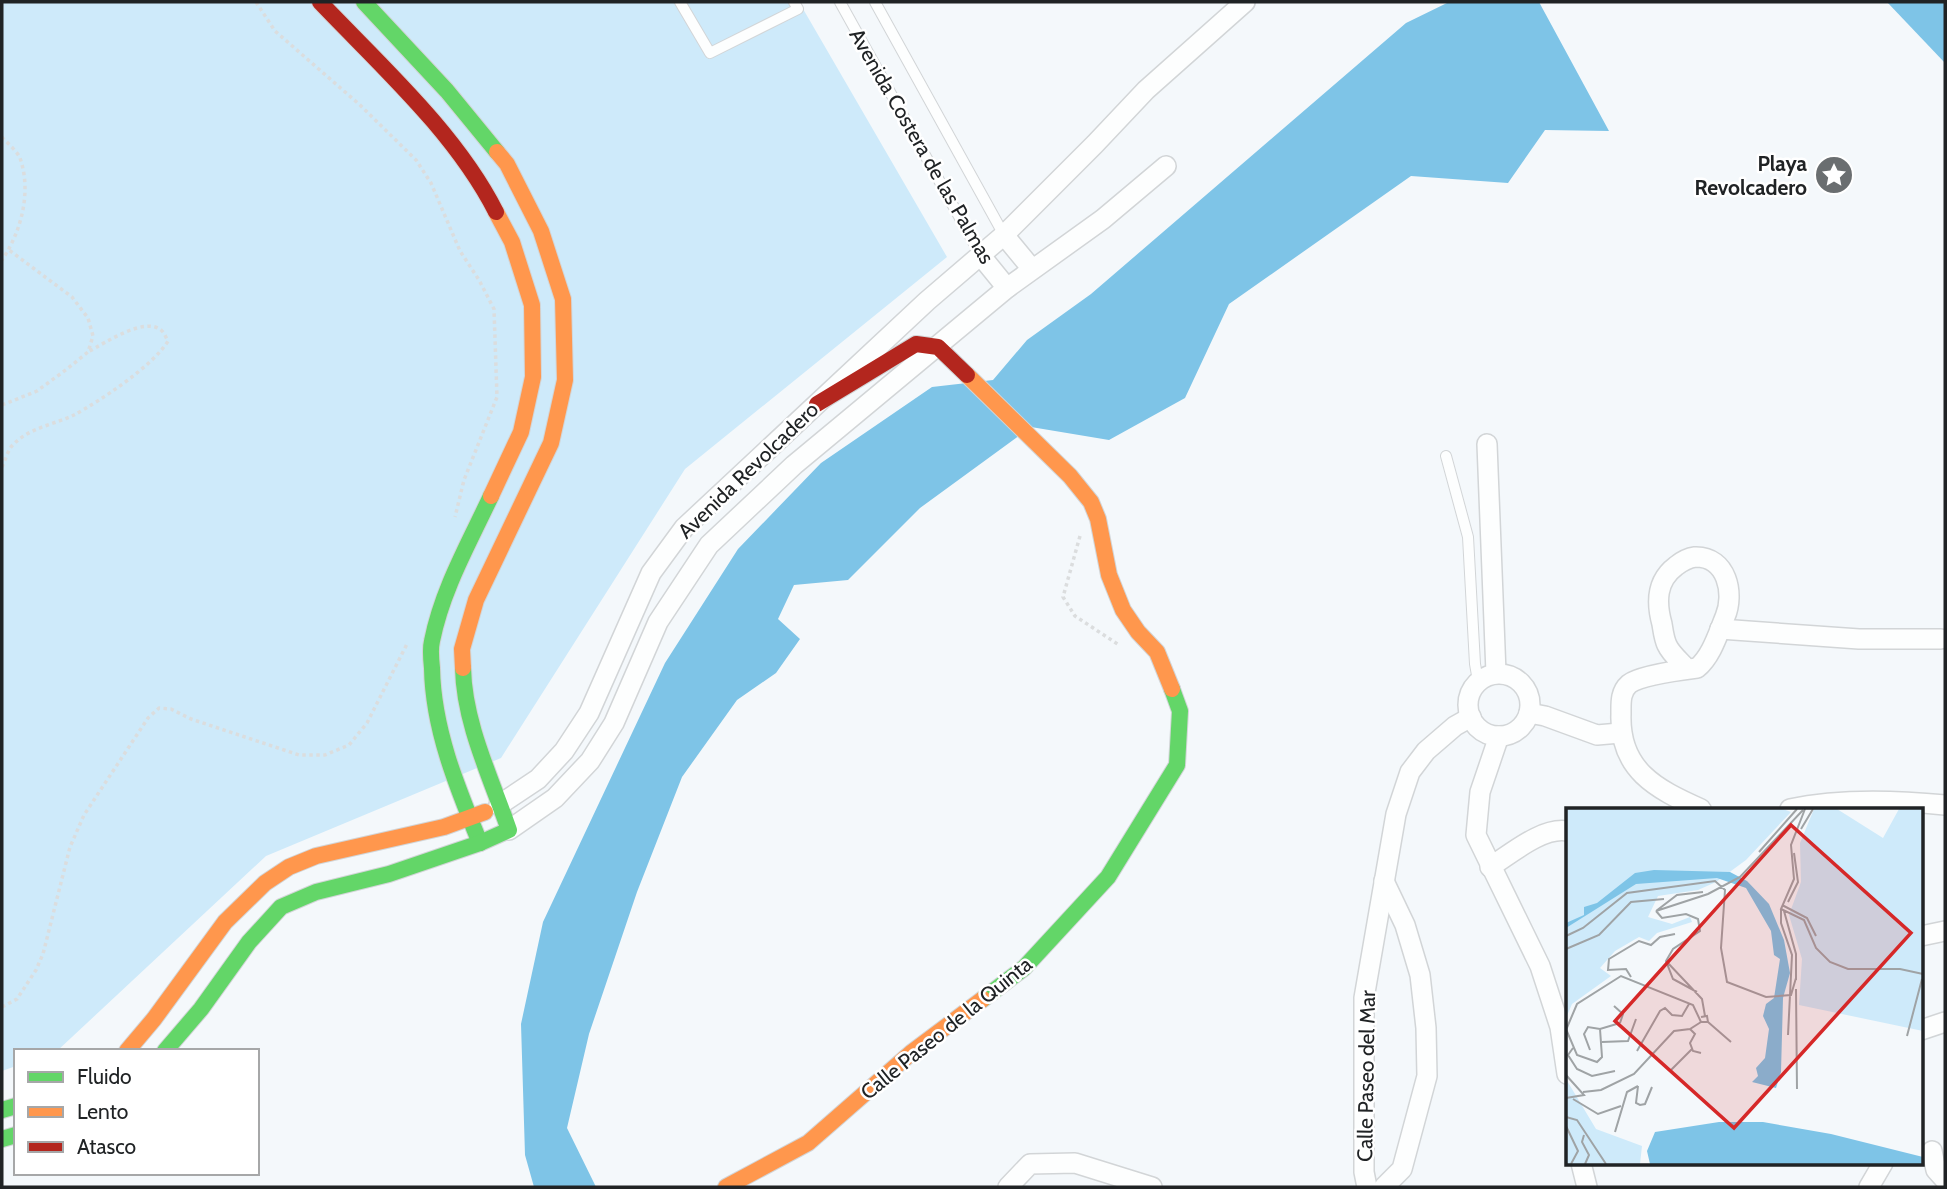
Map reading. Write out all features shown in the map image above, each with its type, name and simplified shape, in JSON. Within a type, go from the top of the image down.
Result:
[{"type":"main road","points":[[320,2],[423,111],[481,181],[512,243],[532,305],[533,377],[521,432],[447,589],[431,643],[432,690],[439,728],[457,788],[481,843]]},
{"type":"main road","points":[[364,2],[447,91],[507,164],[541,231],[563,299],[565,380],[551,443],[476,600],[462,649],[463,684],[472,724],[509,830]]},
{"type":"main road","points":[[817,404],[916,344],[938,348]]},
{"type":"main road","name":"Calle Paseo de la Quinta","points":[[726,1187],[808,1143],[911,1053],[1024,968],[1108,877],[1177,765],[1180,711],[1157,652],[1138,632],[1123,610],[1109,575],[1098,519],[1091,502],[1070,476],[938,348]]},
{"type":"main road","name":"Avenida Revolcadero","points":[[129,1049],[158,1014],[218,927],[245,898],[279,873],[313,857],[403,838],[469,819],[499,805]]},
{"type":"main road","name":"Avenida Revolcadero","points":[[167,1049],[201,1009],[249,942],[281,907],[316,892],[389,874],[481,843],[509,830]]},
{"type":"street","name":"Avenida Revolcadero","points":[[499,805],[538,779],[564,751],[589,713],[651,573],[677,537],[712,500],[927,301],[1004,235],[1146,90],[1245,2]]},
{"type":"street","name":"Avenida Revolcadero","points":[[509,830],[555,798],[590,761],[614,723],[658,622],[709,545],[794,465],[1007,288],[1103,219],[1166,166]]},
{"type":"street","name":"Avenida Costera de las Palmas","points":[[1004,235],[1032,269]]},
{"type":"street","name":"Avenida Costera de las Palmas","points":[[981,256],[1007,288]]},
{"type":"street","points":[[1487,444],[1487,678]]},
{"type":"street","points":[[1687,669],[1667,645],[1658,609],[1658,589],[1669,572],[1681,562],[1696,557],[1721,569],[1728,582],[1731,595],[1720,629],[1705,662],[1697,668],[1635,680],[1626,687],[1621,698],[1620,733],[1634,765],[1663,792],[1699,808]]},
{"type":"street","points":[[1720,629],[1859,639],[1941,639]]},
{"type":"street","points":[[1487,678],[1515,678],[1523,684],[1528,693],[1530,713],[1521,727],[1507,735],[1488,734],[1478,727],[1471,717],[1468,705],[1471,692],[1487,678]]},
{"type":"street","points":[[589,713],[614,723]]},
{"type":"street","points":[[1530,713],[1597,734],[1620,733]]},
{"type":"street","name":"Calle Paseo del Mar","points":[[1367,1187],[1364,1172],[1364,998],[1396,814],[1410,772],[1426,751],[1455,726],[1471,717]]},
{"type":"street","points":[[1499,736],[1479,792],[1476,835],[1541,966],[1560,1027],[1566,1067]]},
{"type":"street","points":[[1794,808],[1874,801],[1945,805]]},
{"type":"street","points":[[1490,867],[1538,838],[1558,830],[1566,831]]},
{"type":"street","name":"Calle Paseo del Mar","points":[[1384,881],[1405,925],[1420,975],[1426,1028],[1427,1076],[1402,1169],[1384,1187]]},
{"type":"street","points":[[1923,936],[1945,931]]},
{"type":"street","points":[[1923,1029],[1945,1022]]},
{"type":"street","points":[[1933,1151],[1936,1170],[1945,1180]]},
{"type":"street","points":[[1008,1187],[1030,1164],[1075,1163],[1152,1187]]},
{"type":"street","points":[[1581,1164],[1587,1187]]},
{"type":"street","points":[[1868,1187],[1882,1164]]},
{"type":"lane","points":[[680,2],[710,52],[798,9],[794,2]]},
{"type":"lane","name":"Avenida Costera de las Palmas","points":[[839,2],[981,256]]},
{"type":"lane","name":"Avenida Costera de las Palmas","points":[[876,2],[1004,235]]},
{"type":"lane","points":[[1446,456],[1468,537],[1475,664],[1487,678]]},
{"type":"path","points":[[256,2],[275,31],[360,105],[416,160],[430,183],[460,251],[479,279],[494,309],[497,397],[464,481],[454,521]]},
{"type":"path","points":[[2,137],[19,157],[26,195],[15,240],[2,260]]},
{"type":"path","points":[[9,250],[72,297],[88,318],[93,336],[88,352]]},
{"type":"path","points":[[2,405],[37,391],[88,352],[132,329],[149,325],[162,331],[168,341],[161,352],[143,369],[74,415],[25,435],[10,448],[2,467]]},
{"type":"path","points":[[1098,519],[1079,537],[1063,597],[1075,616],[1123,648]]},
{"type":"path","points":[[2,1007],[18,999],[36,970],[74,837],[84,815],[148,718],[159,708],[171,709],[191,719],[299,755],[325,755],[349,745],[367,723],[411,637]]},
{"type":"shaded area","points":[[2,2],[799,2],[947,257],[685,469],[501,758],[266,856],[59,1049],[14,1049],[14,1067],[2,1071]]},
{"type":"water","points":[[1449,2],[1539,2],[1609,131],[1545,130],[1508,183],[1411,176],[1229,304],[1185,398],[1109,440],[1031,427],[920,508],[848,580],[794,585],[778,619],[800,639],[776,673],[737,700],[682,777],[637,892],[589,1034],[567,1128],[596,1187],[534,1187],[525,1155],[521,1024],[543,922],[665,663],[738,549],[821,463],[932,387],[993,380],[1027,340],[1091,294],[1406,23]]},
{"type":"water","points":[[1887,2],[1945,2],[1945,63]]},
{"type":"traffic: fast","points":[[364,2],[447,91],[497,152]]},
{"type":"traffic: fast","points":[[480,843],[455,779],[442,735],[433,691],[431,644],[449,585],[491,496]]},
{"type":"traffic: fast","points":[[167,1049],[201,1009],[249,942],[281,907],[316,892],[389,874],[480,843],[509,830],[473,730],[463,668]]},
{"type":"traffic: fast","points":[[983,999],[1024,968],[1108,877],[1177,765],[1180,711],[1172,689]]},
{"type":"traffic: fast","points":[[2,1110],[14,1107]]},
{"type":"traffic: fast","points":[[2,1139],[14,1136]]},
{"type":"traffic: slow","points":[[463,668],[462,649],[476,600],[551,443],[565,380],[563,299],[541,231],[507,164],[497,152]]},
{"type":"traffic: slow","points":[[491,496],[521,432],[533,377],[532,305],[512,242],[496,212]]},
{"type":"traffic: slow","points":[[967,375],[1070,476],[1091,502],[1098,519],[1109,575],[1123,610],[1138,632],[1157,652],[1172,689]]},
{"type":"traffic: slow","points":[[129,1049],[225,922],[265,883],[289,867],[316,856],[444,827],[485,812]]},
{"type":"traffic: slow","points":[[726,1187],[808,1143],[911,1053],[983,999]]},
{"type":"traffic: jam","points":[[320,2],[439,128],[460,155],[496,212]]},
{"type":"traffic: jam","points":[[817,404],[916,344],[938,347],[967,375]]},
{"type":"place","name":"Playa Revolcadero","points":[[1834,175]]}]
